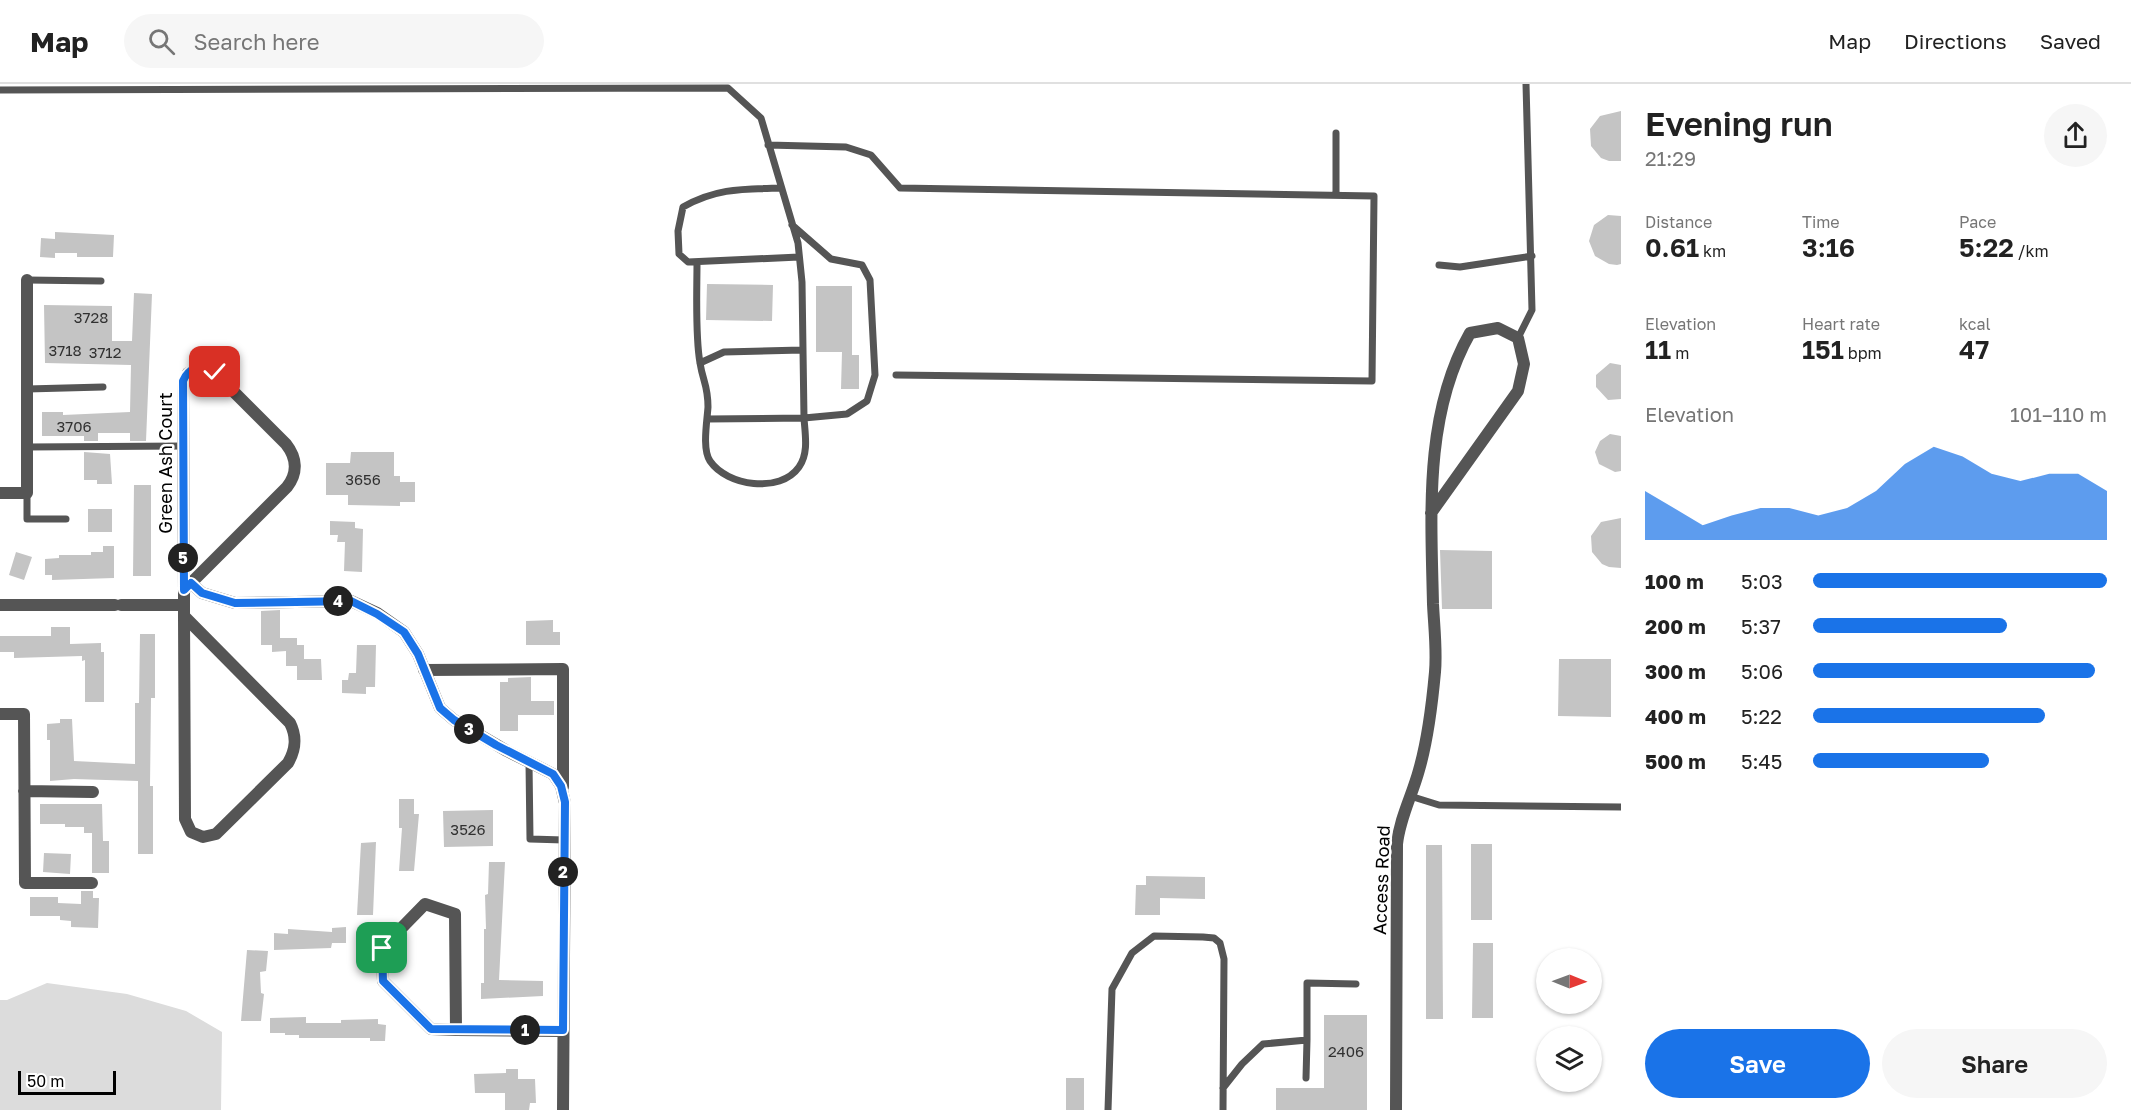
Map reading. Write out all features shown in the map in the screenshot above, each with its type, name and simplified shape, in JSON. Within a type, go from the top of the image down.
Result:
[{"type":"street","points":[[0,494],[27,494],[27,280]]},
{"type":"street","name":"Access Road","points":[[1396,1110],[1397,844],[1400,820],[1410,796],[1426,742],[1435,670],[1431,513],[1437,427],[1456,357],[1470,333],[1498,328],[1518,338]]},
{"type":"street","points":[[1431,513],[1518,391],[1524,364],[1518,338]]},
{"type":"street","name":"Green Ash Court","points":[[184,610],[290,723],[295,740],[288,763],[216,834],[207,837],[194,834],[184,819],[184,610],[187,587],[183,446],[184,378],[191,370],[207,368],[215,372],[286,444],[292,452],[296,468],[287,487],[187,587]]},
{"type":"street","points":[[187,587],[235,603],[351,601],[377,614],[404,632],[424,670],[440,708],[454,720],[529,763],[553,774],[563,793]]},
{"type":"street","points":[[0,605],[118,605],[184,610]]},
{"type":"street","points":[[424,670],[563,669],[563,1110]]},
{"type":"street","points":[[0,714],[24,714],[25,883],[92,883]]},
{"type":"street","points":[[24,791],[93,792]]},
{"type":"street","points":[[456,1030],[455,914],[425,904],[382,948],[383,981],[431,1029],[456,1030],[563,1030]]},
{"type":"lane","points":[[1518,338],[1532,310],[1526,84]]},
{"type":"lane","points":[[0,90],[728,88],[761,118],[799,257],[806,448],[799,468],[780,482],[755,483],[725,476],[709,460],[708,386],[700,363],[697,262]]},
{"type":"lane","points":[[1336,133],[1336,195]]},
{"type":"lane","points":[[768,145],[846,147],[871,155],[900,188],[1374,196],[1372,381],[896,375]]},
{"type":"lane","points":[[781,188],[740,189],[704,195],[683,207],[678,231],[679,254],[687,262],[799,257]]},
{"type":"lane","points":[[707,419],[804,418],[848,414],[867,400],[875,375],[870,280],[862,265],[831,259],[792,225]]},
{"type":"lane","points":[[1439,265],[1460,267],[1532,256]]},
{"type":"lane","points":[[27,280],[101,281]]},
{"type":"lane","points":[[700,363],[724,352],[802,350]]},
{"type":"lane","points":[[27,389],[103,387]]},
{"type":"lane","points":[[27,447],[183,446]]},
{"type":"lane","points":[[27,494],[27,519],[66,519]]},
{"type":"lane","points":[[529,763],[530,839],[564,840]]},
{"type":"lane","points":[[1410,796],[1439,805],[1621,807]]},
{"type":"lane","points":[[1108,1110],[1112,989],[1132,953],[1154,936],[1214,938],[1220,943],[1224,959],[1223,1110]]},
{"type":"lane","points":[[1306,1078],[1307,983],[1356,984]]},
{"type":"lane","points":[[1223,1088],[1242,1064],[1263,1044],[1306,1040]]},
{"type":"shaded area","points":[[47,983],[127,994],[186,1011],[222,1032],[221,1110],[0,1110],[0,1000],[7,1000]]},
{"type":"building","points":[[1621,111],[1621,161],[1609,161],[1601,158],[1591,146],[1590,129],[1600,116]]},
{"type":"building","points":[[1608,215],[1621,216],[1621,264],[1617,265],[1609,264],[1595,256],[1589,241],[1594,225]]},
{"type":"building","points":[[55,232],[114,235],[113,257],[77,257],[77,253],[55,253],[55,258],[40,257],[41,238],[55,239]]},
{"type":"building","points":[[707,284],[773,285],[772,321],[706,320]]},
{"type":"building","points":[[816,286],[852,286],[852,355],[859,355],[859,389],[841,389],[842,352],[816,352]]},
{"type":"building","points":[[134,293],[152,294],[146,441],[130,441],[130,433],[98,433],[98,441],[84,441],[84,436],[42,436],[42,412],[63,412],[63,415],[130,412],[131,365],[45,363],[44,305],[112,306],[112,341],[132,341]]},
{"type":"building","points":[[1610,363],[1621,365],[1621,399],[1608,400],[1596,387],[1596,375]]},
{"type":"building","points":[[1610,434],[1621,436],[1621,471],[1615,472],[1599,464],[1595,452],[1600,441]]},
{"type":"building","points":[[84,452],[110,454],[112,484],[97,484],[97,480],[84,480]]},
{"type":"building","points":[[351,452],[394,452],[394,476],[400,476],[400,482],[415,482],[415,502],[400,502],[400,506],[348,505],[348,495],[326,495],[326,463],[350,463]]},
{"type":"building","points":[[134,485],[151,485],[151,576],[133,576]]},
{"type":"building","points":[[88,509],[112,509],[112,532],[88,532]]},
{"type":"building","points":[[1621,518],[1621,568],[1609,567],[1602,564],[1592,552],[1591,536],[1601,522]]},
{"type":"building","points":[[330,521],[355,522],[355,528],[363,529],[362,572],[344,571],[345,542],[337,542],[338,535],[330,535]]},
{"type":"building","points":[[103,546],[114,546],[114,578],[52,580],[52,575],[45,575],[45,559],[59,558],[59,555],[91,555],[91,552],[103,552]]},
{"type":"building","points":[[1440,550],[1492,551],[1492,609],[1442,609]]},
{"type":"building","points":[[16,552],[32,557],[24,580],[9,575]]},
{"type":"building","points":[[280,610],[280,638],[297,638],[297,645],[304,645],[304,659],[321,659],[322,680],[297,680],[297,666],[286,666],[286,651],[272,652],[272,645],[261,645],[261,611]]},
{"type":"building","points":[[553,620],[553,632],[560,632],[560,645],[526,645],[526,621]]},
{"type":"building","points":[[51,627],[70,627],[70,644],[101,643],[101,652],[104,652],[104,702],[85,702],[85,660],[82,661],[82,656],[14,658],[14,652],[0,652],[0,636],[51,636]]},
{"type":"building","points":[[140,634],[155,634],[155,698],[151,698],[150,786],[153,786],[153,854],[138,854],[138,781],[74,779],[50,781],[50,740],[47,740],[47,724],[60,723],[60,719],[72,719],[74,761],[135,764],[135,703],[139,703]]},
{"type":"building","points":[[357,645],[376,645],[375,687],[366,687],[366,694],[342,693],[342,680],[348,680],[349,673],[356,673]]},
{"type":"building","points":[[1559,659],[1611,659],[1611,717],[1558,716]]},
{"type":"building","points":[[531,677],[531,701],[554,701],[554,715],[518,715],[518,731],[500,731],[500,682],[508,682],[508,678]]},
{"type":"building","points":[[399,799],[414,799],[414,814],[419,814],[414,871],[399,871],[402,828],[399,828]]},
{"type":"building","points":[[40,804],[102,804],[103,841],[109,841],[109,873],[92,873],[92,833],[84,833],[84,827],[40,824]]},
{"type":"building","points":[[493,810],[493,846],[444,847],[443,811]]},
{"type":"building","points":[[376,842],[373,915],[357,915],[361,843]]},
{"type":"building","points":[[1471,844],[1492,844],[1492,920],[1471,920]]},
{"type":"building","points":[[1426,845],[1442,845],[1443,1019],[1426,1019]]},
{"type":"building","points":[[44,853],[71,854],[70,874],[43,872]]},
{"type":"building","points":[[489,862],[505,862],[499,980],[543,981],[543,996],[481,999],[481,983],[484,983],[485,895],[488,894]]},
{"type":"building","points":[[1146,876],[1205,877],[1205,899],[1160,898],[1160,915],[1135,915],[1136,885],[1146,885]]},
{"type":"building","points":[[81,891],[93,891],[93,898],[99,898],[98,928],[71,927],[71,921],[60,920],[60,916],[30,916],[30,897],[58,897],[58,903],[81,904]]},
{"type":"building","points":[[346,927],[346,943],[332,943],[331,948],[274,950],[274,933],[288,934],[288,929],[332,932],[332,928]]},
{"type":"building","points":[[1473,943],[1493,943],[1493,1018],[1472,1018]]},
{"type":"building","points":[[247,950],[268,951],[266,971],[260,972],[261,993],[264,994],[261,1021],[241,1021]]},
{"type":"building","points":[[1324,1015],[1367,1015],[1367,1110],[1276,1110],[1276,1088],[1324,1088]]},
{"type":"building","points":[[306,1017],[306,1023],[341,1023],[341,1020],[378,1019],[378,1024],[386,1025],[385,1041],[370,1041],[370,1038],[299,1038],[299,1035],[270,1033],[270,1018]]},
{"type":"building","points":[[506,1069],[518,1069],[518,1079],[535,1079],[536,1103],[530,1103],[529,1110],[505,1110],[505,1093],[475,1093],[474,1074],[506,1073]]},
{"type":"building","points":[[1066,1078],[1084,1078],[1084,1110],[1066,1110]]},
{"type":"route","points":[[215,372],[207,368],[196,368],[188,373],[183,381],[184,590],[191,583],[202,593],[235,603],[351,601],[377,614],[404,632],[418,654],[440,708],[454,720],[496,745],[553,774],[561,786],[565,802],[563,1030],[431,1029],[383,981],[382,948]]}]
